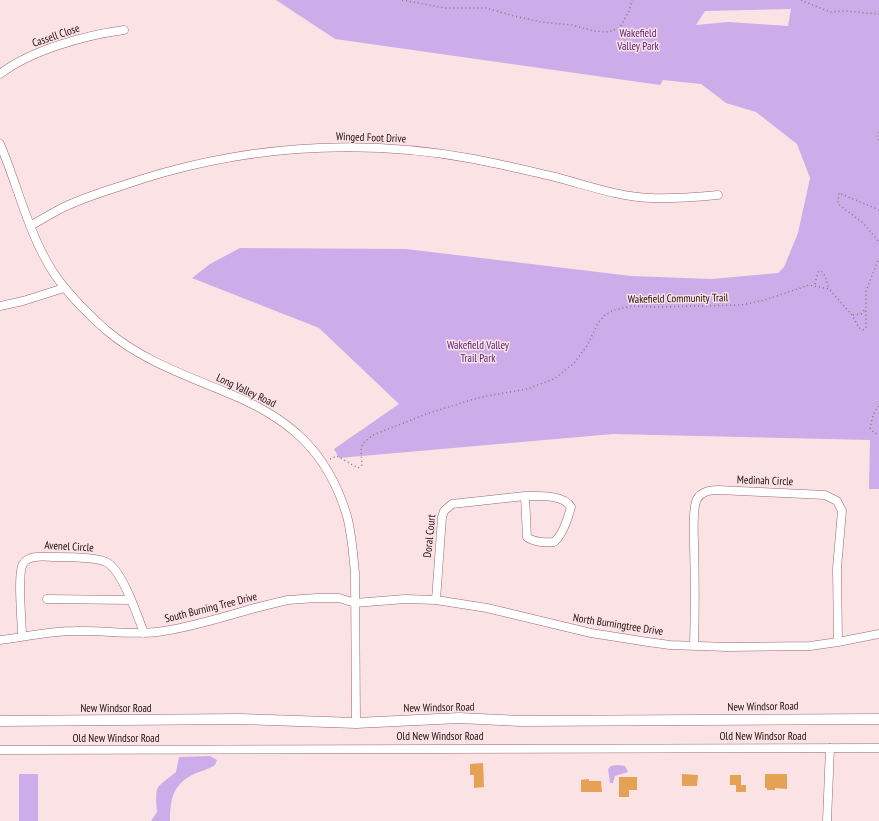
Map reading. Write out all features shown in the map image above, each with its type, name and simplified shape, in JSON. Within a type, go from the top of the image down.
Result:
[{"type":"main road","name":"New Windsor Road","points":[[0,721],[240,720],[356,723],[459,718],[521,721],[879,719]]},
{"type":"street","name":"Cassell Close","points":[[0,74],[27,58],[48,49],[96,35],[124,30]]},
{"type":"street","name":"Long Valley Road","points":[[0,144],[30,226],[46,260],[64,288],[95,320],[121,341],[172,370],[245,400],[267,411],[291,427],[322,462],[340,496],[347,517],[353,552],[355,573],[356,723]]},
{"type":"street","name":"Winged Foot Drive","points":[[30,226],[59,209],[94,195],[158,174],[182,167],[242,155],[290,149],[385,148],[444,154],[508,166],[635,197],[670,198],[718,195]]},
{"type":"street","points":[[0,306],[23,301],[64,288]]},
{"type":"street","name":"Medinah Circle","points":[[694,645],[694,531],[696,503],[702,493],[709,490],[825,495],[837,501],[842,510],[837,568],[838,642]]},
{"type":"street","name":"Doral Court","points":[[436,600],[442,517],[444,511],[452,504],[525,496],[555,498],[571,507],[560,535],[554,542],[529,539],[527,536],[525,496]]},
{"type":"street","name":"Avenel Circle","points":[[22,636],[20,582],[23,564],[28,559],[35,557],[57,556],[105,562],[114,570],[131,600],[144,633]]},
{"type":"street","name":"South Burning Tree Drive","points":[[0,640],[22,636],[75,631],[144,633],[174,630],[288,600],[340,598],[355,603]]},
{"type":"street","points":[[47,599],[131,600]]},
{"type":"street","name":"North Burningtree Drive","points":[[355,603],[405,599],[436,600],[487,608],[573,630],[670,645],[728,647],[810,646],[879,634]]},
{"type":"street","points":[[827,821],[830,748]]},
{"type":"street","name":"Old New Windsor Road","points":[[0,750],[879,748]]},
{"type":"path","points":[[402,0],[445,8],[486,8],[534,20],[572,25],[593,31],[609,32],[620,27],[629,11],[632,0]]},
{"type":"path","points":[[801,0],[830,12],[844,11],[879,14]]},
{"type":"path","points":[[879,132],[877,136],[879,141]]},
{"type":"path","points":[[879,210],[839,193],[838,204],[863,224],[879,242]]},
{"type":"path","points":[[829,290],[815,285],[818,272],[821,271],[825,276],[829,290],[852,315],[859,328],[864,330],[866,327],[866,291],[879,258]]},
{"type":"path","name":"Wakefield Community Trail","points":[[322,462],[337,456],[358,468],[362,465],[361,450],[363,443],[373,435],[454,404],[481,397],[527,389],[554,379],[574,363],[587,346],[598,323],[614,310],[633,306],[656,307],[741,305],[765,300],[809,285],[815,285]]},
{"type":"path","points":[[852,315],[861,314],[866,308]]},
{"type":"path","points":[[879,406],[872,417],[870,428],[874,433],[879,434]]},
{"type":"green space","name":"Wakefield Valley Trail Park","points":[[276,0],[879,0],[879,489],[869,489],[870,440],[613,434],[339,458],[334,449],[399,404],[319,328],[192,278],[210,264],[240,248],[406,249],[631,276],[712,279],[778,273],[784,267],[798,233],[810,178],[797,144],[756,112],[726,103],[701,84],[663,80],[660,85],[335,39]],"holes":[[[791,9],[788,26],[728,22],[696,25],[705,11]]]},
{"type":"green space","points":[[210,756],[217,760],[215,765],[185,779],[176,789],[172,801],[170,821],[151,821],[157,812],[156,796],[158,788],[164,781],[176,772],[179,757]]},
{"type":"green space","points":[[611,766],[625,766],[628,772],[615,776],[613,783],[610,783],[608,769]]},
{"type":"green space","points":[[19,774],[38,774],[38,821],[19,821]]},
{"type":"building","points":[[483,763],[484,787],[474,788],[474,775],[470,775],[470,764]]},
{"type":"building","points":[[682,774],[698,775],[697,786],[682,786]]},
{"type":"building","points":[[765,774],[787,774],[787,789],[775,788],[775,790],[767,790],[767,788],[765,788]]},
{"type":"building","points":[[730,775],[741,775],[741,785],[746,785],[746,792],[736,792],[736,785],[730,785]]},
{"type":"building","points":[[619,777],[637,777],[637,790],[629,790],[629,797],[619,797]]},
{"type":"building","points":[[589,779],[589,781],[601,781],[602,792],[581,792],[581,780]]},
{"type":"park label","name":"Wakefield Valley Park","points":[[638,40]]}]
